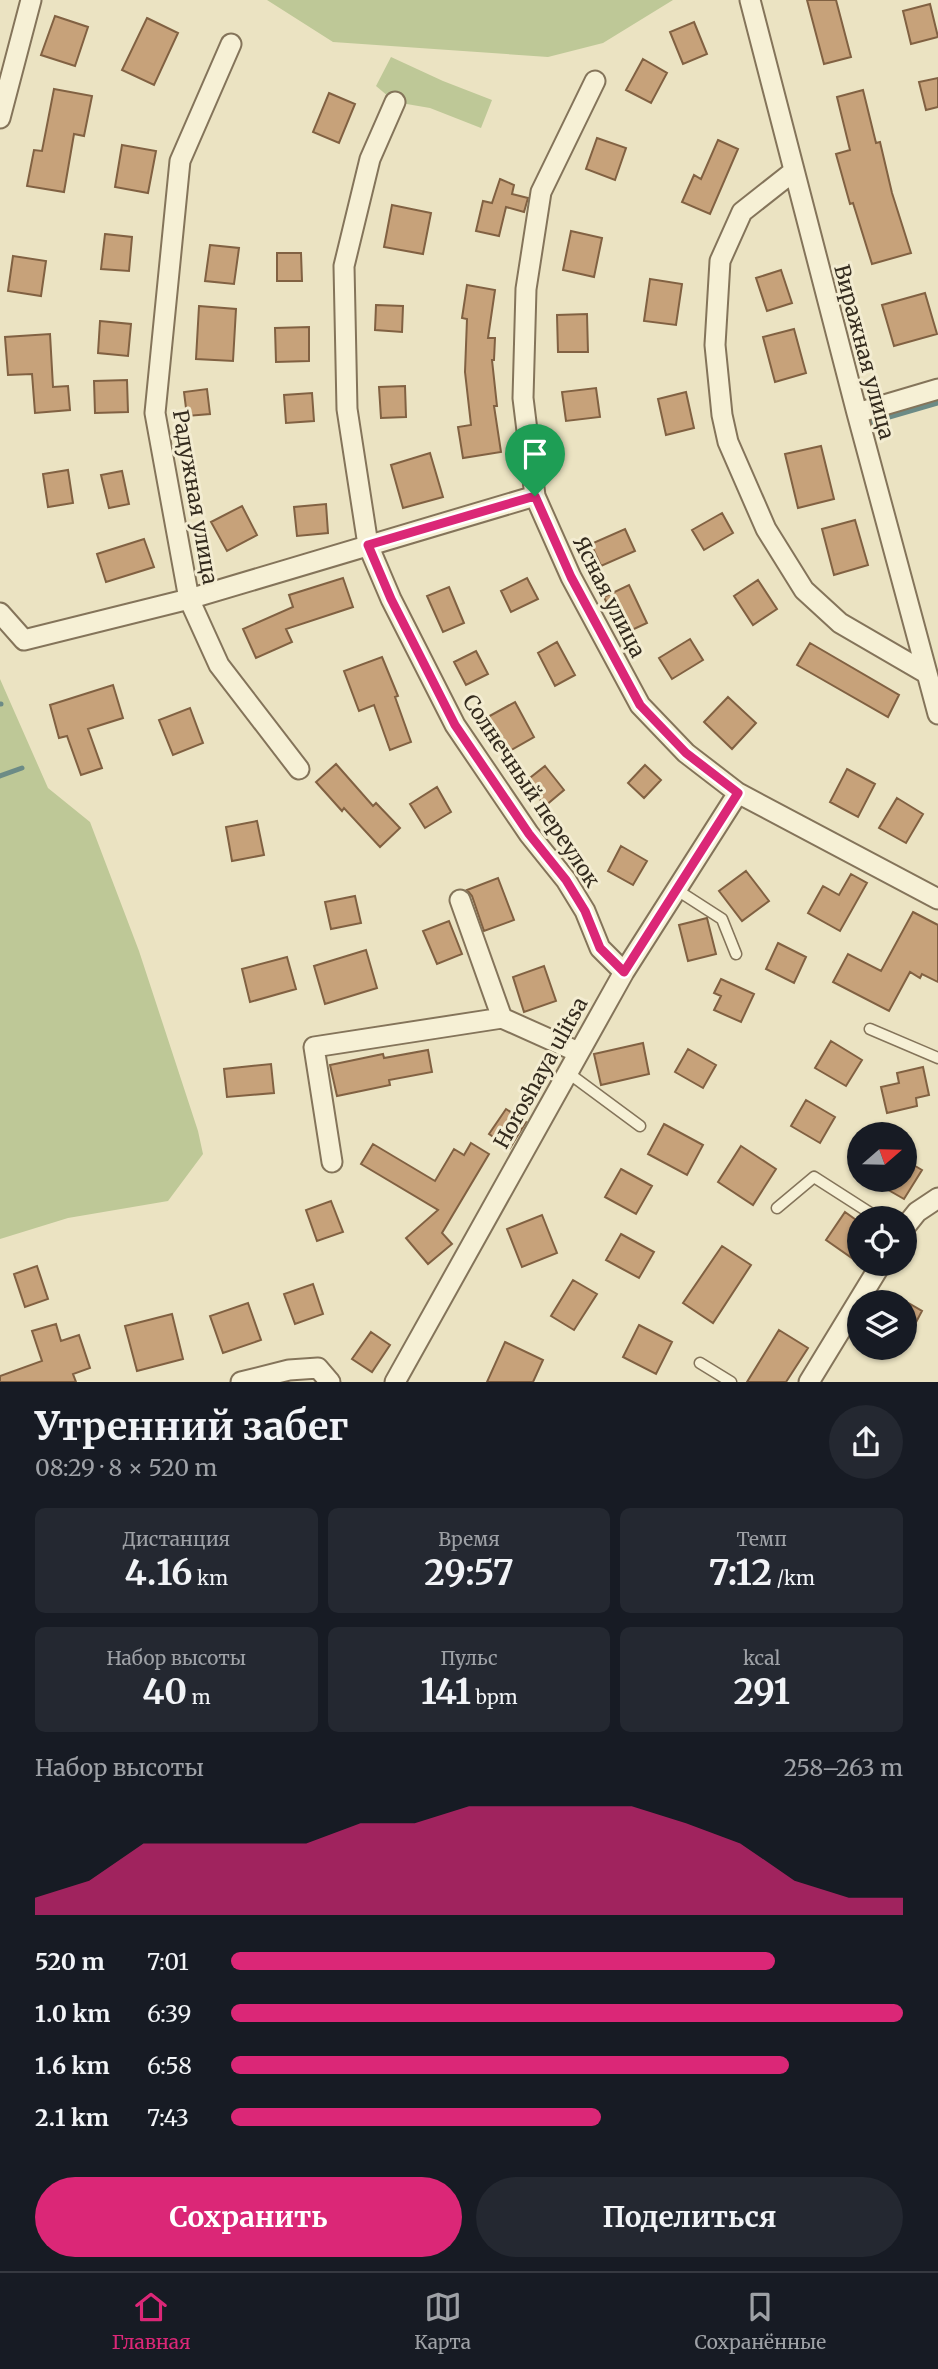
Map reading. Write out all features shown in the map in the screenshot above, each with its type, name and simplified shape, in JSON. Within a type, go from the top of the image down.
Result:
[{"type":"street","points":[[0,118],[30,0]]},
{"type":"street","name":"Виражная улица","points":[[750,0],[938,714]]},
{"type":"street","name":"Радужная улица","points":[[231,44],[180,161],[155,413],[189,599],[219,665],[299,769]]},
{"type":"street","name":"Ясная улица","points":[[595,81],[541,192],[527,289],[523,398],[535,496],[571,577],[640,705],[686,753],[738,793],[938,899]]},
{"type":"street","name":"Солнечный переулок","points":[[396,102],[370,159],[344,266],[347,409],[368,545],[391,599],[455,725],[529,834],[566,880],[585,911],[600,948],[624,972]]},
{"type":"street","points":[[794,171],[742,212],[720,261],[715,345],[722,415],[728,442],[766,529],[804,590],[840,623],[926,673]]},
{"type":"street","points":[[857,413],[938,389]]},
{"type":"street","points":[[0,613],[24,640],[189,599],[535,496]]},
{"type":"street","name":"Horoshaya ulitsa","points":[[395,1382],[624,972],[738,793]]},
{"type":"street","points":[[460,900],[502,1018]]},
{"type":"street","points":[[332,1162],[314,1047],[502,1018],[578,1052]]},
{"type":"street","points":[[917,1212],[938,1198]]},
{"type":"street","points":[[808,1382],[874,1276]]},
{"type":"street","points":[[241,1382],[289,1370],[318,1368],[330,1382]]},
{"type":"lane","points":[[677,890],[722,919],[736,954]]},
{"type":"lane","points":[[870,1029],[938,1058]]},
{"type":"lane","points":[[567,1072],[640,1126]]},
{"type":"lane","points":[[777,1208],[814,1177],[859,1206]]},
{"type":"lane","points":[[700,1363],[731,1382]]},
{"type":"green space","points":[[267,0],[673,0],[603,43],[548,57],[333,42]]},
{"type":"green space","points":[[391,57],[492,100],[481,128],[430,108],[395,102],[376,86]]},
{"type":"green space","points":[[0,679],[48,788],[90,822],[139,951],[198,1131],[203,1154],[168,1201],[68,1218],[0,1239]]},
{"type":"building","points":[[807,0],[836,0],[851,57],[824,64]]},
{"type":"building","points":[[930,4],[938,37],[911,44],[903,11]]},
{"type":"building","points":[[55,16],[88,27],[75,66],[41,55]]},
{"type":"building","points":[[147,18],[178,33],[154,85],[122,70]]},
{"type":"building","points":[[694,22],[707,54],[683,64],[670,32]]},
{"type":"building","points":[[643,59],[667,73],[651,103],[626,90]]},
{"type":"building","points":[[938,78],[938,107],[926,110],[919,82]]},
{"type":"building","points":[[54,89],[92,96],[84,136],[74,134],[64,192],[27,186],[34,150],[42,151]]},
{"type":"building","points":[[863,90],[876,143],[880,142],[892,193],[911,253],[872,264],[853,203],[850,204],[836,154],[850,150],[837,97]]},
{"type":"building","points":[[329,93],[355,104],[339,143],[313,132]]},
{"type":"building","points":[[597,138],[626,148],[615,180],[586,169]]},
{"type":"building","points":[[718,140],[738,149],[710,214],[682,202],[694,175],[701,179]]},
{"type":"building","points":[[122,145],[156,151],[148,193],[115,187]]},
{"type":"building","points":[[500,179],[514,185],[512,194],[528,198],[524,212],[506,207],[499,236],[476,231],[483,201],[492,203]]},
{"type":"building","points":[[392,205],[431,213],[423,254],[384,247]]},
{"type":"building","points":[[571,231],[602,238],[594,277],[563,270]]},
{"type":"building","points":[[105,234],[132,237],[129,271],[101,269]]},
{"type":"building","points":[[210,245],[239,248],[234,284],[205,281]]},
{"type":"building","points":[[277,253],[301,253],[302,281],[277,281]]},
{"type":"building","points":[[13,256],[46,261],[41,296],[8,291]]},
{"type":"building","points":[[781,270],[792,303],[767,311],[756,278]]},
{"type":"building","points":[[650,279],[682,284],[676,325],[644,321]]},
{"type":"building","points":[[467,285],[495,290],[488,338],[495,338],[492,360],[497,406],[494,406],[501,452],[463,458],[458,427],[471,425],[465,372],[467,319],[462,318]]},
{"type":"building","points":[[925,293],[937,334],[894,346],[882,305]]},
{"type":"building","points":[[376,305],[403,306],[402,332],[375,330]]},
{"type":"building","points":[[199,306],[236,309],[233,361],[196,359]]},
{"type":"building","points":[[587,314],[588,352],[558,352],[557,315]]},
{"type":"building","points":[[100,321],[131,324],[128,356],[98,353]]},
{"type":"building","points":[[309,327],[309,361],[276,362],[275,328]]},
{"type":"building","points":[[794,329],[806,373],[775,382],[763,337]]},
{"type":"building","points":[[50,334],[53,387],[68,386],[70,410],[35,413],[32,374],[8,375],[5,337]]},
{"type":"building","points":[[127,380],[128,412],[95,413],[94,381]]},
{"type":"building","points":[[405,386],[406,417],[381,418],[379,387]]},
{"type":"building","points":[[596,388],[600,417],[566,421],[562,392]]},
{"type":"building","points":[[207,389],[210,414],[187,416],[184,392]]},
{"type":"building","points":[[686,392],[694,428],[666,435],[658,399]]},
{"type":"building","points":[[312,393],[314,421],[286,423],[284,395]]},
{"type":"building","points":[[821,446],[834,499],[798,508],[785,454]]},
{"type":"building","points":[[430,453],[443,497],[403,508],[391,465]]},
{"type":"building","points":[[68,470],[73,503],[48,507],[43,474]]},
{"type":"building","points":[[122,471],[129,504],[109,508],[101,475]]},
{"type":"building","points":[[326,504],[328,533],[297,536],[294,507]]},
{"type":"building","points":[[242,506],[257,535],[227,551],[211,522]]},
{"type":"building","points":[[722,513],[733,533],[704,550],[692,530]]},
{"type":"building","points":[[855,520],[868,565],[834,575],[822,529]]},
{"type":"building","points":[[625,529],[635,551],[601,566],[591,544]]},
{"type":"building","points":[[144,539],[154,567],[106,582],[97,554]]},
{"type":"building","points":[[343,578],[353,607],[286,629],[292,642],[256,658],[243,629],[293,607],[289,595]]},
{"type":"building","points":[[527,578],[538,599],[511,612],[501,591]]},
{"type":"building","points":[[758,580],[777,609],[753,625],[734,596]]},
{"type":"building","points":[[629,585],[647,623],[621,635],[604,597]]},
{"type":"building","points":[[449,587],[464,623],[443,632],[427,596]]},
{"type":"building","points":[[690,639],[703,660],[672,679],[659,658]]},
{"type":"building","points":[[557,642],[575,675],[555,686],[538,653]]},
{"type":"building","points":[[810,643],[899,695],[888,717],[797,665]]},
{"type":"building","points":[[476,651],[488,674],[466,685],[454,662]]},
{"type":"building","points":[[382,657],[398,696],[395,697],[411,742],[390,750],[374,705],[359,711],[344,671]]},
{"type":"building","points":[[113,685],[123,718],[88,729],[102,768],[81,775],[67,736],[59,738],[50,705]]},
{"type":"building","points":[[728,697],[756,723],[732,749],[704,722]]},
{"type":"building","points":[[515,702],[534,737],[506,753],[486,718]]},
{"type":"building","points":[[190,708],[203,743],[173,755],[159,720]]},
{"type":"building","points":[[336,764],[373,806],[376,803],[400,828],[380,847],[316,782]]},
{"type":"building","points":[[645,765],[661,780],[644,798],[628,783]]},
{"type":"building","points":[[545,766],[564,790],[545,806],[526,781]]},
{"type":"building","points":[[847,769],[875,784],[858,817],[830,802]]},
{"type":"building","points":[[437,787],[451,812],[425,828],[410,804]]},
{"type":"building","points":[[897,798],[923,814],[906,843],[879,828]]},
{"type":"building","points":[[257,821],[264,855],[232,861],[226,827]]},
{"type":"building","points":[[621,846],[647,861],[633,885],[608,871]]},
{"type":"building","points":[[746,871],[769,901],[742,921],[719,891]]},
{"type":"building","points":[[851,874],[867,883],[840,931],[808,913],[823,886],[839,895]]},
{"type":"building","points":[[498,878],[514,920],[484,931],[472,896],[467,890]]},
{"type":"building","points":[[355,896],[361,923],[331,929],[325,902]]},
{"type":"building","points":[[913,912],[938,925],[938,982],[922,974],[920,978],[910,972],[889,1011],[833,982],[848,954],[881,971]]},
{"type":"building","points":[[707,918],[716,954],[688,961],[679,925]]},
{"type":"building","points":[[449,921],[462,954],[437,964],[423,931]]},
{"type":"building","points":[[778,943],[806,957],[794,983],[766,969]]},
{"type":"building","points":[[366,950],[377,988],[325,1004],[314,966]]},
{"type":"building","points":[[287,957],[296,989],[250,1002],[242,969]]},
{"type":"building","points":[[544,966],[556,1001],[524,1012],[513,977]]},
{"type":"building","points":[[721,979],[754,994],[741,1022],[714,1010],[721,996],[714,993]]},
{"type":"building","points":[[831,1041],[862,1060],[846,1086],[815,1068]]},
{"type":"building","points":[[643,1043],[649,1074],[601,1085],[594,1054]]},
{"type":"building","points":[[688,1049],[716,1065],[703,1088],[675,1072]]},
{"type":"building","points":[[428,1050],[432,1072],[389,1080],[390,1085],[337,1096],[330,1065],[383,1054],[384,1058]]},
{"type":"building","points":[[271,1064],[274,1093],[227,1097],[224,1069]]},
{"type":"building","points":[[923,1067],[929,1095],[916,1098],[917,1106],[887,1113],[881,1087],[899,1083],[897,1073]]},
{"type":"building","points":[[806,1100],[835,1117],[820,1143],[791,1126]]},
{"type":"building","points":[[506,1109],[526,1122],[510,1148],[489,1134]]},
{"type":"building","points":[[664,1124],[703,1145],[687,1175],[648,1154]]},
{"type":"building","points":[[471,1143],[489,1154],[442,1233],[452,1244],[428,1264],[406,1238],[438,1210],[361,1164],[373,1144],[435,1181],[454,1149],[464,1155]]},
{"type":"building","points":[[741,1146],[776,1169],[753,1205],[718,1182]]},
{"type":"building","points":[[621,1169],[652,1186],[636,1214],[605,1197]]},
{"type":"building","points":[[892,1192],[908,1192],[904,1199]]},
{"type":"building","points":[[331,1201],[343,1232],[317,1241],[306,1210]]},
{"type":"building","points":[[845,1212],[847,1213],[847,1255],[826,1240]]},
{"type":"building","points":[[542,1215],[557,1253],[522,1267],[507,1229]]},
{"type":"building","points":[[621,1234],[654,1252],[639,1278],[606,1260]]},
{"type":"building","points":[[722,1246],[751,1265],[713,1323],[683,1303]]},
{"type":"building","points":[[37,1266],[48,1299],[25,1307],[14,1274]]},
{"type":"building","points":[[573,1280],[597,1294],[574,1330],[551,1316]]},
{"type":"building","points":[[313,1284],[323,1314],[295,1324],[284,1294]]},
{"type":"building","points":[[248,1303],[261,1340],[223,1353],[210,1316]]},
{"type":"building","points":[[917,1308],[922,1311],[917,1320]]},
{"type":"building","points":[[172,1314],[183,1359],[137,1371],[125,1326]]},
{"type":"building","points":[[56,1324],[61,1341],[79,1335],[90,1368],[73,1374],[76,1382],[0,1382],[0,1376],[42,1361],[32,1331]]},
{"type":"building","points":[[639,1325],[672,1342],[656,1374],[623,1357]]},
{"type":"building","points":[[779,1330],[808,1348],[786,1382],[747,1382]]},
{"type":"building","points":[[371,1332],[390,1345],[372,1372],[352,1359]]},
{"type":"building","points":[[505,1342],[543,1360],[533,1382],[487,1382]]},
{"type":"waterway","points":[[872,422],[938,403]]},
{"type":"waterway","points":[[0,776],[22,768]]},
{"type":"route","points":[[535,496],[571,577],[640,705],[686,753],[738,793],[624,972],[600,948],[585,911],[566,880],[529,834],[455,725],[391,599],[368,545],[535,496]]}]
